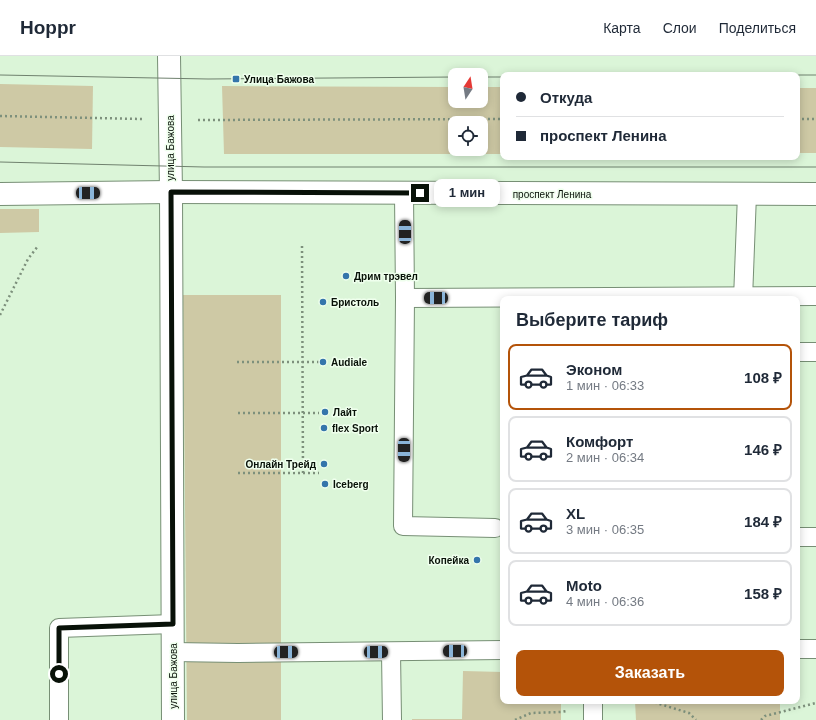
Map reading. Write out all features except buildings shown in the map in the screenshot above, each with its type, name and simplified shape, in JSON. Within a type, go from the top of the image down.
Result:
[{"type":"main road","name":"улица Бажова","points":[[169,56],[173,720]]},
{"type":"main road","name":"проспект Ленина","points":[[0,194],[171,192],[816,194]]},
{"type":"lane","points":[[404,193],[405,298],[403,526],[495,528]]},
{"type":"lane","points":[[744,296],[748,194]]},
{"type":"lane","points":[[800,296],[816,296]]},
{"type":"lane","points":[[405,298],[500,298]]},
{"type":"lane","points":[[800,352],[816,352]]},
{"type":"lane","points":[[800,537],[816,537]]},
{"type":"lane","points":[[60,720],[59,628],[173,624]]},
{"type":"lane","points":[[800,649],[816,649]]},
{"type":"lane","points":[[173,652],[238,653],[500,650]]},
{"type":"lane","points":[[391,652],[392,720]]},
{"type":"path","points":[[0,116],[147,119]]},
{"type":"path","points":[[192,120],[500,119]]},
{"type":"path","points":[[800,119],[816,119]]},
{"type":"path","points":[[0,315],[28,259],[38,246]]},
{"type":"path","points":[[302,246],[303,473]]},
{"type":"path","points":[[237,362],[319,362]]},
{"type":"path","points":[[238,412],[319,413]]},
{"type":"path","points":[[238,473],[319,473]]},
{"type":"path","points":[[761,720],[765,716],[816,703]]},
{"type":"path","points":[[660,704],[689,713],[696,720]]},
{"type":"path","points":[[515,720],[531,713],[561,712],[593,708]]},
{"type":"shaded area","points":[[0,84],[93,86],[92,149],[0,147]]},
{"type":"shaded area","points":[[222,86],[448,87],[448,108],[488,108],[488,87],[500,87],[500,154],[488,154],[488,116],[448,116],[448,154],[224,154]]},
{"type":"shaded area","points":[[800,88],[816,88],[816,153],[800,153]]},
{"type":"shaded area","points":[[0,209],[39,209],[39,232],[0,233]]},
{"type":"shaded area","points":[[183,295],[281,295],[281,720],[187,720]]},
{"type":"shaded area","points":[[463,671],[500,672],[500,704],[561,704],[561,720],[412,720],[462,719]]},
{"type":"shaded area","points":[[635,704],[780,704],[780,720],[636,720]]},
{"type":"tram line","points":[[0,75],[208,79],[448,77]]},
{"type":"tram line","points":[[800,75],[816,75]]},
{"type":"tram line","points":[[488,77],[500,77]]},
{"type":"tram line","points":[[0,162],[204,167],[816,167]]},
{"type":"place","name":"Улица Бажова","points":[[236,79]]},
{"type":"place","name":"Дрим трэвел","points":[[346,276]]},
{"type":"place","name":"Бристоль","points":[[323,302]]},
{"type":"place","name":"Audiale","points":[[323,362]]},
{"type":"place","name":"Лайт","points":[[325,412]]},
{"type":"place","name":"flex Sport","points":[[324,428]]},
{"type":"place","name":"Онлайн Трейд","points":[[324,464]]},
{"type":"place","name":"Iceberg","points":[[325,484]]},
{"type":"place","name":"Копейка","points":[[477,560]]},
{"type":"route","points":[[59,674],[59,628],[173,624],[171,192],[420,193]]}]
